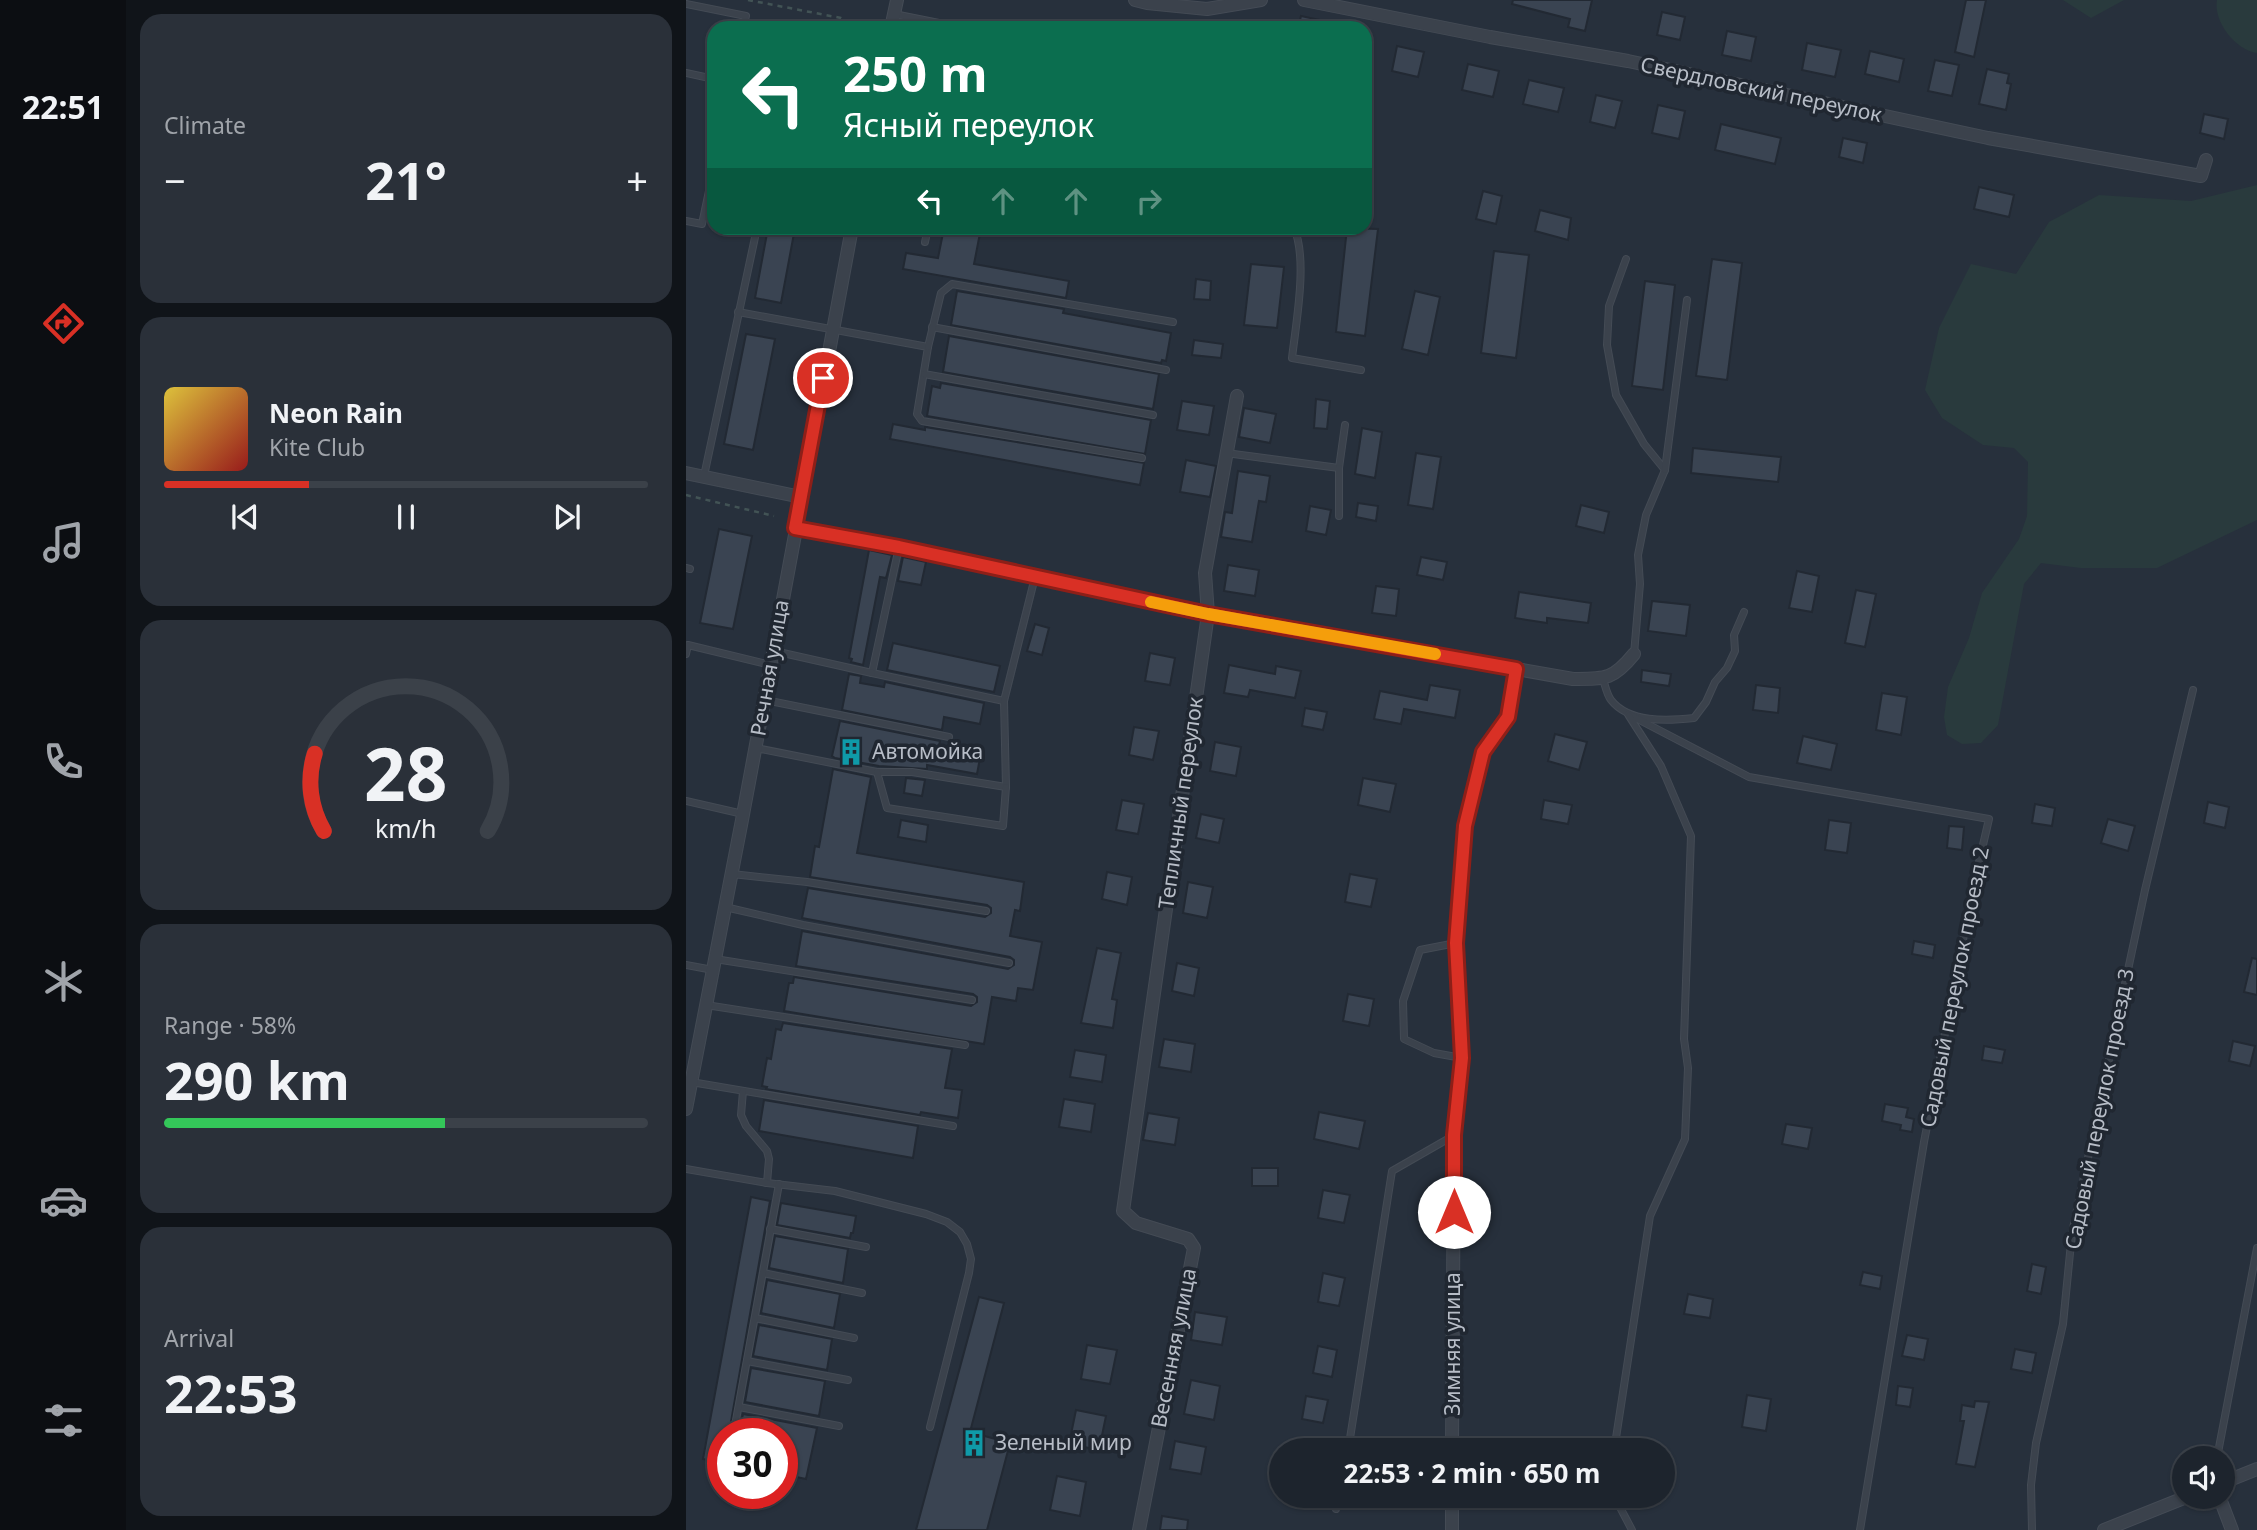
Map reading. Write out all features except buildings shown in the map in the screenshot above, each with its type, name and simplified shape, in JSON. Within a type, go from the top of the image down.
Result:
[{"type":"street","points":[[892,21],[897,0]]},
{"type":"street","name":"Свердловский переулок","points":[[1304,0],[1628,61],[1988,138],[2201,176],[2206,160]]},
{"type":"street","points":[[1143,1],[1188,4],[1207,9],[1253,1]]},
{"type":"street","name":"Речная улица","points":[[686,1109],[851,235]]},
{"type":"street","name":"Тепличный переулок","points":[[1123,1211],[1208,614],[1205,573],[1237,396]]},
{"type":"street","points":[[686,473],[801,497]]},
{"type":"street","points":[[795,528],[899,547],[1208,614],[1573,679],[1603,679],[1622,668],[1634,654]]},
{"type":"street","name":"Зимняя улица","points":[[1452,1438],[1454,1135],[1462,1058],[1456,943],[1465,826],[1483,752],[1508,717],[1516,669]]},
{"type":"street","name":"Весенняя улица","points":[[1123,1211],[1136,1223],[1188,1239],[1194,1248],[1139,1530]]},
{"type":"street","points":[[2235,1478],[2257,1469]]},
{"type":"street","points":[[2104,1530],[2172,1503]]},
{"type":"street","points":[[1452,1508],[1452,1530]]},
{"type":"street","points":[[2225,1509],[2232,1530]]},
{"type":"lane","points":[[686,4],[746,16],[745,21]]},
{"type":"lane","points":[[894,13],[931,21]]},
{"type":"lane","points":[[686,73],[707,78]]},
{"type":"lane","points":[[686,220],[702,224],[707,200]]},
{"type":"lane","points":[[704,476],[755,235]]},
{"type":"lane","points":[[925,242],[926,235]]},
{"type":"lane","points":[[1297,235],[1301,272],[1292,358],[1361,370]]},
{"type":"lane","points":[[1626,259],[1609,306],[1607,345],[1616,395],[1644,443],[1665,470]]},
{"type":"lane","points":[[1142,458],[922,421],[917,414],[932,327],[941,293],[952,284],[1173,322]]},
{"type":"lane","points":[[1634,654],[1640,584],[1638,555],[1646,515],[1665,470],[1687,300]]},
{"type":"lane","points":[[738,312],[928,347]]},
{"type":"lane","points":[[932,327],[1166,370]]},
{"type":"lane","points":[[923,374],[1153,415]]},
{"type":"lane","points":[[1339,516],[1339,468],[1345,425]]},
{"type":"lane","points":[[1226,453],[1339,468]]},
{"type":"lane","points":[[872,673],[899,547]]},
{"type":"lane","points":[[877,772],[887,808],[1003,826],[1006,787],[1004,701],[1035,577]]},
{"type":"lane","points":[[1628,714],[1668,720],[1694,718],[1706,702],[1714,682],[1727,668],[1735,651],[1734,635],[1744,612]]},
{"type":"lane","points":[[686,653],[688,645],[771,665]]},
{"type":"lane","points":[[774,651],[1004,701]]},
{"type":"lane","points":[[1603,679],[1609,699],[1628,714],[1661,766],[1691,836],[1684,1039],[1688,1068],[1685,1139],[1650,1216],[1616,1438]]},
{"type":"lane","name":"Садовый переулок проезд 3","points":[[2032,1530],[2036,1443],[2063,1324],[2073,1233],[2145,890],[2193,690]]},
{"type":"lane","points":[[765,700],[949,737]]},
{"type":"lane","name":"Садовый переулок проезд 2","points":[[1628,714],[1749,777],[1989,819],[1972,888],[1924,1142],[1860,1530]]},
{"type":"lane","points":[[756,748],[877,772],[912,772],[1006,787]]},
{"type":"lane","points":[[686,801],[743,814]]},
{"type":"lane","points":[[732,874],[807,882],[986,911]]},
{"type":"lane","points":[[725,907],[803,925],[1009,963]]},
{"type":"lane","points":[[1456,943],[1420,950],[1403,1001],[1404,1039],[1434,1053],[1462,1058]]},
{"type":"lane","points":[[686,965],[714,964],[972,1000]]},
{"type":"lane","points":[[706,1005],[965,1045]]},
{"type":"lane","points":[[691,1082],[954,1126]]},
{"type":"lane","points":[[743,1091],[741,1115],[746,1126],[767,1150],[767,1183]]},
{"type":"lane","points":[[1350,1438],[1392,1171],[1454,1135]]},
{"type":"lane","points":[[686,1169],[835,1191],[926,1214],[947,1222],[960,1232],[971,1259],[969,1273],[930,1427]]},
{"type":"lane","points":[[736,1418],[779,1184]]},
{"type":"lane","points":[[770,1228],[866,1247]]},
{"type":"lane","points":[[2219,1446],[2257,1248]]},
{"type":"lane","points":[[763,1273],[862,1293]]},
{"type":"lane","points":[[755,1318],[854,1338]]},
{"type":"lane","points":[[747,1362],[848,1380]]},
{"type":"lane","points":[[738,1407],[839,1426]]},
{"type":"lane","points":[[1620,1508],[1632,1530]]},
{"type":"path","points":[[748,0],[847,21]]},
{"type":"path","points":[[686,495],[774,516]]},
{"type":"shaded area","points":[[2063,0],[2124,0],[2091,18]]},
{"type":"shaded area","points":[[2217,0],[2257,0],[2257,53],[2241,46],[2227,33],[2218,17]]},
{"type":"shaded area","points":[[2257,185],[2257,520],[2157,568],[2081,568],[2041,563],[2024,584],[1998,725],[1981,743],[1962,744],[1947,735],[1944,717],[1948,687],[1969,638],[1982,593],[2019,539],[2027,516],[2028,462],[2014,448],[1983,445],[1942,418],[1925,390],[1939,328],[1971,264],[2016,274],[2049,222],[2099,195],[2191,201]]},
{"type":"slow traffic","points":[[1151,602],[1435,654]]},
{"type":"place","name":"Автомойка","points":[[851,752]]},
{"type":"place","name":"Зеленый мир","points":[[974,1443]]},
{"type":"route","points":[[823,378],[795,528],[899,547],[1208,614],[1516,669],[1508,717],[1483,752],[1465,826],[1456,943],[1462,1058],[1454,1135],[1454,1212]]}]
